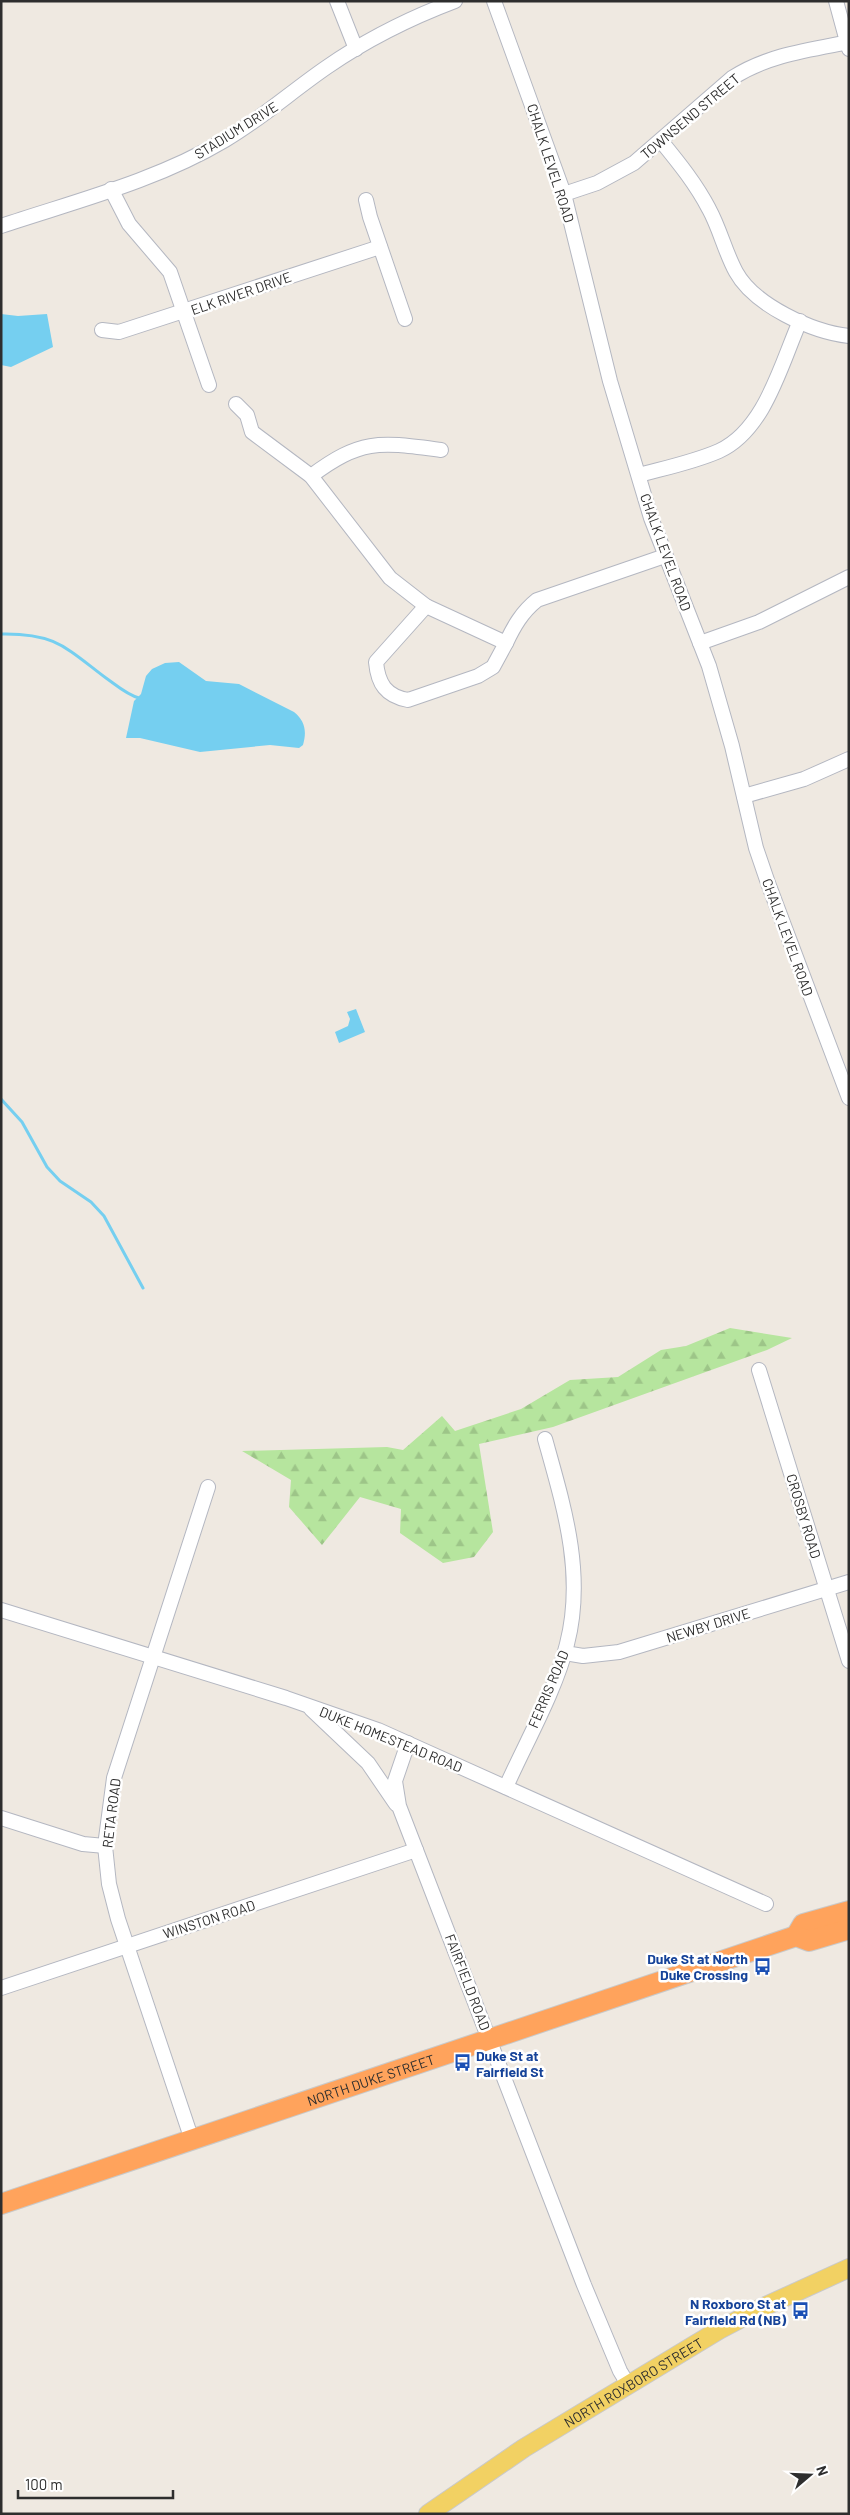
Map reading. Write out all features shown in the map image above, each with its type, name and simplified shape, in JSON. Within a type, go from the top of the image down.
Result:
[{"type":"highway","name":"NORTH DUKE STREET","points":[[796,1936],[803,1924],[849,1911]]},
{"type":"highway","name":"NORTH DUKE STREET","points":[[1,2204],[796,1936],[809,1941],[849,1929]]},
{"type":"main road","name":"NORTH ROXBORO STREET","points":[[430,2513],[524,2448],[721,2329],[757,2310],[849,2268]]},
{"type":"street","points":[[337,1],[356,49]]},
{"type":"street","name":"STADIUM DRIVE","points":[[1,226],[159,172],[224,140],[356,49],[416,17],[455,1]]},
{"type":"street","name":"CHALK LEVEL ROAD","points":[[494,1],[564,194],[610,381],[665,556],[700,643],[724,719],[756,848],[849,1098]]},
{"type":"street","points":[[836,1],[848,45]]},
{"type":"street","name":"TOWNSEND STREET","points":[[564,194],[616,175],[634,163],[732,78],[747,68],[786,54],[848,45]]},
{"type":"street","points":[[660,141],[699,189],[740,280],[763,302],[800,321],[849,336]]},
{"type":"street","points":[[111,189],[129,224],[170,272],[209,384]]},
{"type":"street","points":[[366,200],[405,319]]},
{"type":"street","name":"ELK RIVER DRIVE","points":[[102,330],[119,332],[380,247]]},
{"type":"street","points":[[639,476],[719,450],[743,434],[761,411],[800,321]]},
{"type":"street","points":[[236,404],[247,415],[252,432],[311,476],[390,578],[426,606],[506,643]]},
{"type":"street","points":[[311,476],[336,457],[359,448],[388,443],[441,450]]},
{"type":"street","points":[[426,606],[376,662],[377,675],[382,686],[388,693],[398,698],[408,700],[478,676],[493,667],[514,625],[526,609],[537,600],[665,556]]},
{"type":"street","points":[[700,643],[759,622],[849,578]]},
{"type":"street","points":[[744,796],[804,780],[849,759]]},
{"type":"street","name":"CROSBY ROAD","points":[[760,1370],[849,1661]]},
{"type":"street","name":"FERRIS ROAD","points":[[506,1787],[564,1653],[571,1620],[574,1584],[571,1540],[545,1440]]},
{"type":"street","name":"RETA ROAD","points":[[192,2140],[127,1946],[110,1884],[105,1846],[114,1778],[208,1488]]},
{"type":"street","name":"NEWBY DRIVE","points":[[564,1653],[583,1656],[619,1652],[849,1582]]},
{"type":"street","name":"DUKE HOMESTEAD ROAD","points":[[1,1610],[307,1705],[408,1743],[766,1904]]},
{"type":"street","points":[[307,1705],[368,1763],[398,1806]]},
{"type":"street","name":"FAIRFIELD ROAD","points":[[408,1743],[395,1781],[398,1806],[584,2285],[628,2386]]},
{"type":"street","points":[[1,1818],[83,1844],[105,1846]]},
{"type":"street","name":"WINSTON ROAD","points":[[1,1988],[416,1850]]},
{"type":"green space","points":[[730,1328],[792,1338],[767,1350],[553,1427],[479,1444],[493,1532],[474,1557],[443,1563],[400,1533],[401,1509],[360,1497],[322,1545],[289,1507],[291,1480],[242,1451],[387,1447],[403,1450],[442,1416],[455,1431],[521,1409],[570,1380],[618,1377],[661,1350],[686,1346]]},
{"type":"water","points":[[1,314],[18,316],[47,314],[53,347],[11,367],[1,365]]},
{"type":"water","points":[[179,662],[206,681],[239,684],[294,712],[303,723],[305,735],[303,745],[299,748],[270,745],[200,752],[140,738],[126,738],[134,701],[141,694],[146,676],[152,669],[165,663]]},
{"type":"water","points":[[356,1009],[365,1032],[339,1043],[335,1032],[348,1026],[350,1019],[347,1012]]},
{"type":"waterway","points":[[1,634],[34,636],[58,644],[69,650],[122,690],[139,698]]},
{"type":"waterway","points":[[1,1099],[22,1122],[47,1167],[60,1181],[91,1202],[104,1216],[143,1288]]},
{"type":"place","name":"Duke St at North Duke Crossing","points":[[762,1966]]},
{"type":"place","name":"Duke St at Fairfield St","points":[[462,2063]]},
{"type":"place","name":"N Roxboro St at Fairfield Rd (NB)","points":[[800,2311]]}]
